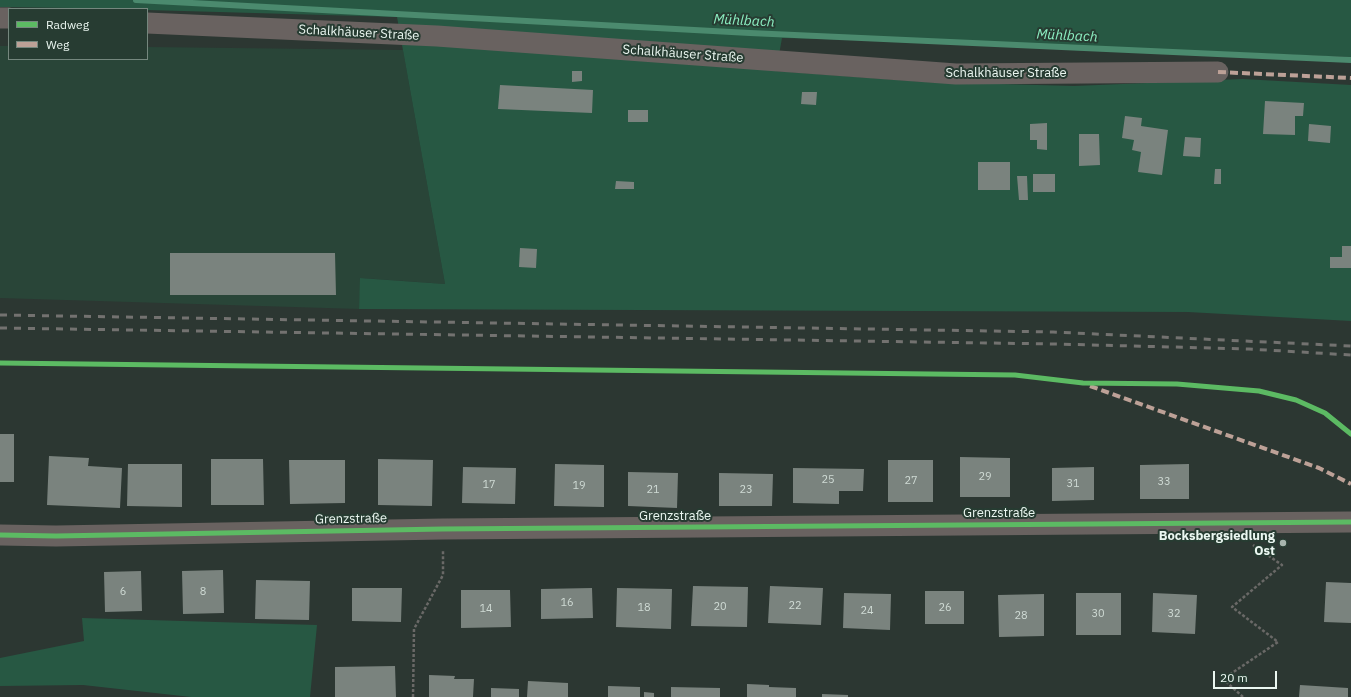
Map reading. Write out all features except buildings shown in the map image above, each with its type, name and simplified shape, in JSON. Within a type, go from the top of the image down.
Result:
[{"type":"street","name":"Schalkhäuser Straße","points":[[148,23],[437,36],[956,74],[1218,72]]},
{"type":"street","name":"Grenzstraße","points":[[0,535],[64,536],[443,529],[1351,522]]},
{"type":"path","points":[[1243,697],[1223,679],[1278,642],[1232,607],[1282,565],[1249,542],[1248,522]]},
{"type":"path","points":[[412,697],[414,629],[443,575],[443,529]]},
{"type":"shaded area","points":[[0,0],[1351,0],[1351,57],[1011,44],[782,38],[776,71],[926,82],[1074,86],[1243,79],[1351,85],[1351,321],[1188,312],[359,309],[360,278],[445,284],[397,17],[148,10],[148,8],[0,7]]},
{"type":"shaded area","points":[[0,46],[8,46],[8,60],[148,60],[148,47],[403,50],[445,284],[361,278],[359,309],[0,298]]},
{"type":"shaded area","points":[[82,618],[317,625],[310,697],[191,697],[83,685],[0,686],[0,658],[84,641]]},
{"type":"waterway","name":"Mühlbach","points":[[136,0],[750,33],[1351,60]]},
{"type":"railway","points":[[0,315],[1053,332],[1351,346]]},
{"type":"railway","points":[[0,328],[1054,344],[1249,349],[1351,355]]},
{"type":"marked path","points":[[1218,72],[1351,78]]},
{"type":"marked path","points":[[1090,386],[1319,468],[1351,484]]},
{"type":"cycle path","points":[[0,363],[1015,375],[1083,383],[1177,384],[1259,391],[1296,400],[1325,413],[1351,434]]},
{"type":"cycle path","points":[[0,535],[56,536],[443,529],[1351,522]]},
{"type":"place","name":"Bocksbergsiedlung Ost","points":[[1283,543]]}]
